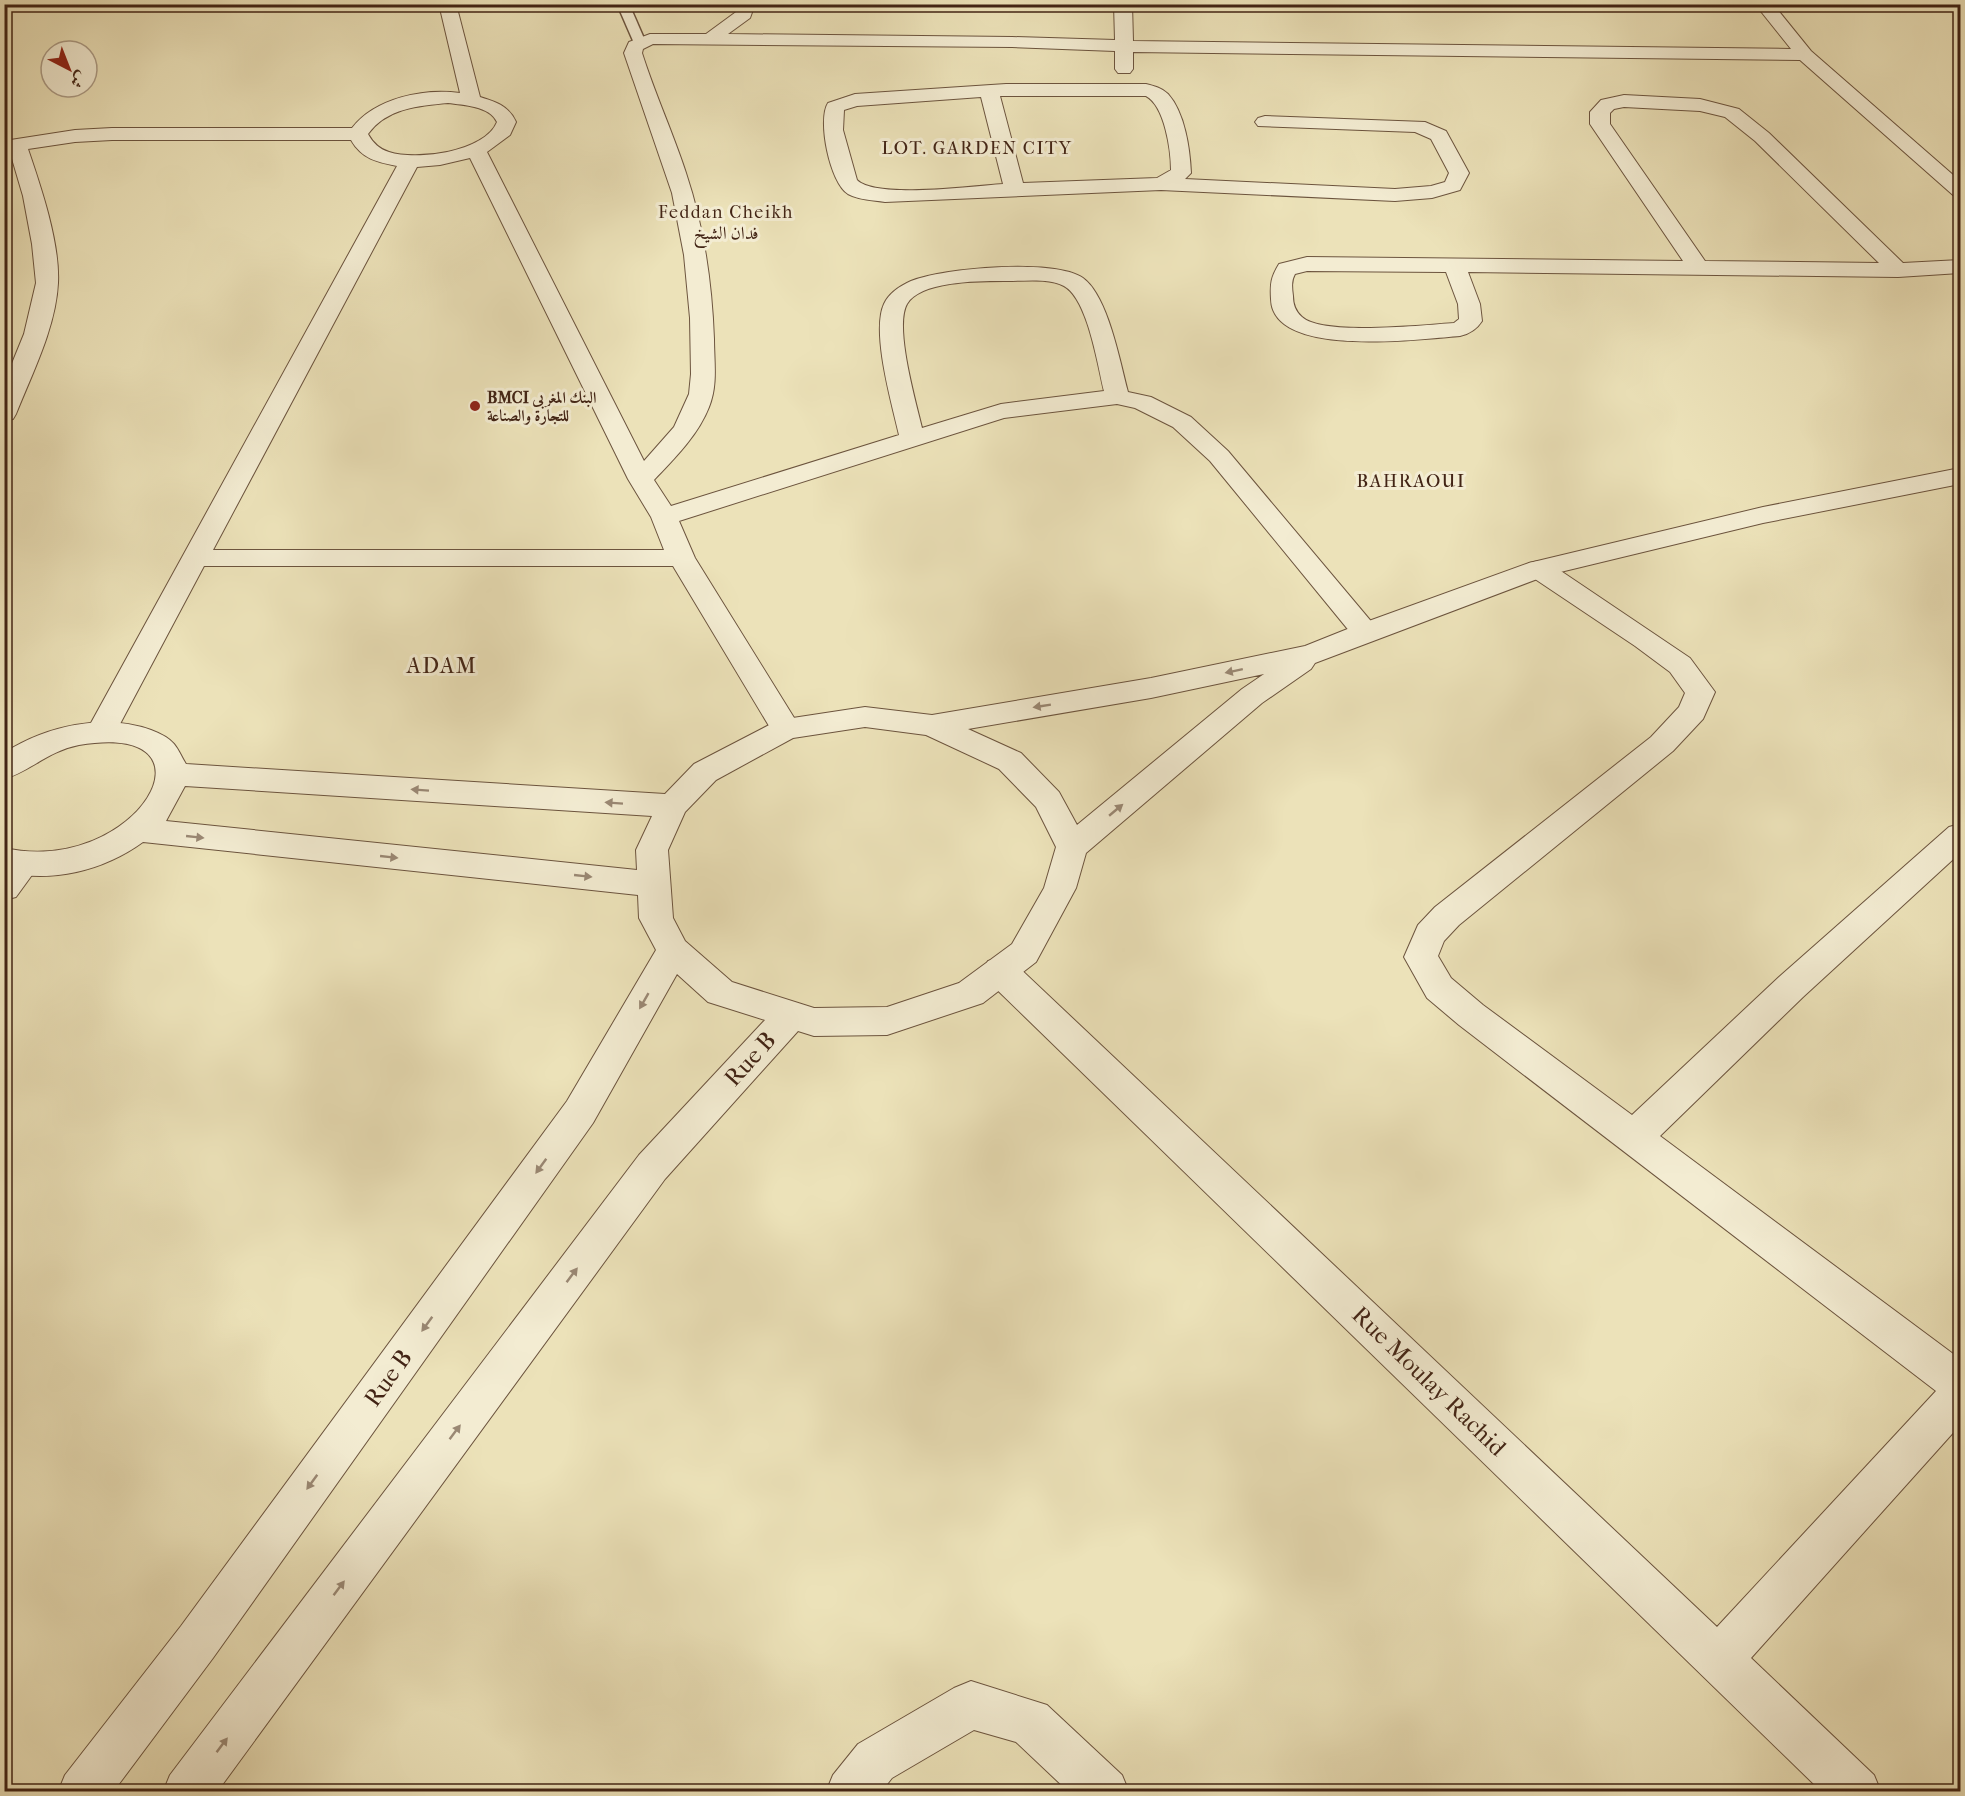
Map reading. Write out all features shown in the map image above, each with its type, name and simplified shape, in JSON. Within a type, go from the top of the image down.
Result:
[{"type":"street","points":[[447,4],[471,99]]},
{"type":"street","points":[[712,38],[744,14],[746,4]]},
{"type":"street","points":[[1123,4],[1122,46],[1126,89]]},
{"type":"street","points":[[1314,4],[1395,4]]},
{"type":"street","points":[[1764,4],[1805,55],[1960,191]]},
{"type":"street","points":[[641,479],[670,448],[688,424],[701,394],[703,364],[702,321],[692,237],[676,174],[646,96],[633,53],[635,46],[640,43],[658,38],[712,38],[1805,55]]},
{"type":"street","points":[[1161,184],[1181,173],[1182,162],[1166,106],[1156,94],[1146,90],[988,91],[855,100],[835,107],[831,121],[846,180],[856,190],[874,196],[1161,184],[1395,195],[1432,192],[1453,186],[1459,173],[1439,135],[1418,126],[1265,122]]},
{"type":"street","points":[[988,91],[1006,163],[1016,189]]},
{"type":"street","points":[[423,99],[471,99],[497,109],[504,116],[505,125],[501,134],[476,150],[433,160],[410,161],[388,158],[371,152],[361,144],[358,134],[365,123],[380,112],[399,104],[423,99]]},
{"type":"street","points":[[1698,267],[1600,124],[1600,112],[1608,104],[1624,101],[1679,103],[1700,105],[1732,113],[1762,137],[1898,270]]},
{"type":"street","points":[[4,414],[36,334],[47,283],[43,244],[33,196],[11,146],[75,136],[112,134],[358,134]]},
{"type":"street","points":[[476,150],[641,479],[663,518],[681,558],[786,729]]},
{"type":"street","points":[[101,732],[410,161]]},
{"type":"street","points":[[1455,266],[1469,304],[1471,321],[1460,329],[1408,333],[1337,334],[1310,330],[1294,322],[1282,306],[1281,279],[1287,270],[1307,264],[1898,270],[1960,267]]},
{"type":"street","points":[[912,439],[890,328],[895,304],[912,288],[937,279],[1032,273],[1061,276],[1075,283],[1091,302],[1117,397]]},
{"type":"street","points":[[663,518],[1001,411],[1117,397],[1142,402],[1182,422],[1219,456],[1365,632]]},
{"type":"street","points":[[1312,654],[1252,696],[1072,847],[1060,888],[1024,953],[971,993],[887,1021],[814,1022],[720,992],[673,950],[656,918],[652,850],[672,807],[705,772],[786,729],[865,717],[933,725],[1151,688],[1312,654],[1365,632],[1539,569],[1763,515],[1960,476]]},
{"type":"street","points":[[195,558],[681,558]]},
{"type":"street","points":[[1539,569],[1680,665],[1700,692],[1692,712],[1662,744],[1447,916],[1430,934],[1421,957],[1439,988],[1471,1016],[1960,1384]]},
{"type":"street","points":[[933,725],[1010,761],[1048,800],[1072,847]]},
{"type":"street","points":[[4,768],[21,756],[47,744],[75,735],[101,732],[126,734],[148,740],[162,751],[171,766],[171,783],[164,802],[149,821],[137,830],[100,852],[71,862],[11,871]]},
{"type":"street","points":[[171,774],[672,807]]},
{"type":"street","points":[[137,830],[654,884]]},
{"type":"street","points":[[1633,1138],[1791,987],[1960,835]]},
{"type":"street","name":"Rue B","points":[[82,1791],[198,1642],[580,1112],[673,950]]},
{"type":"street","name":"Rue Moulay Rachid","points":[[1000,971],[1857,1791]]},
{"type":"street","name":"Rue B","points":[[187,1791],[652,1167],[791,1015]]},
{"type":"street","points":[[1719,1659],[1960,1395]]},
{"type":"street","points":[[850,1791],[875,1761],[971,1705],[1030,1722],[1105,1791]]},
{"type":"lane","points":[[623,4],[640,43]]},
{"type":"place","name":"BMCI البنك المغربي للتجارة والصناعة","points":[[475,406]]},
{"type":"district","name":"LOT. GARDEN CITY","points":[[977,148]]},
{"type":"district","name":"Feddan Cheikh فدان الشيخ","points":[[726,222]]},
{"type":"district","name":"BAHRAOUI","points":[[1411,481]]},
{"type":"district","name":"ADAM","points":[[442,666]]}]
